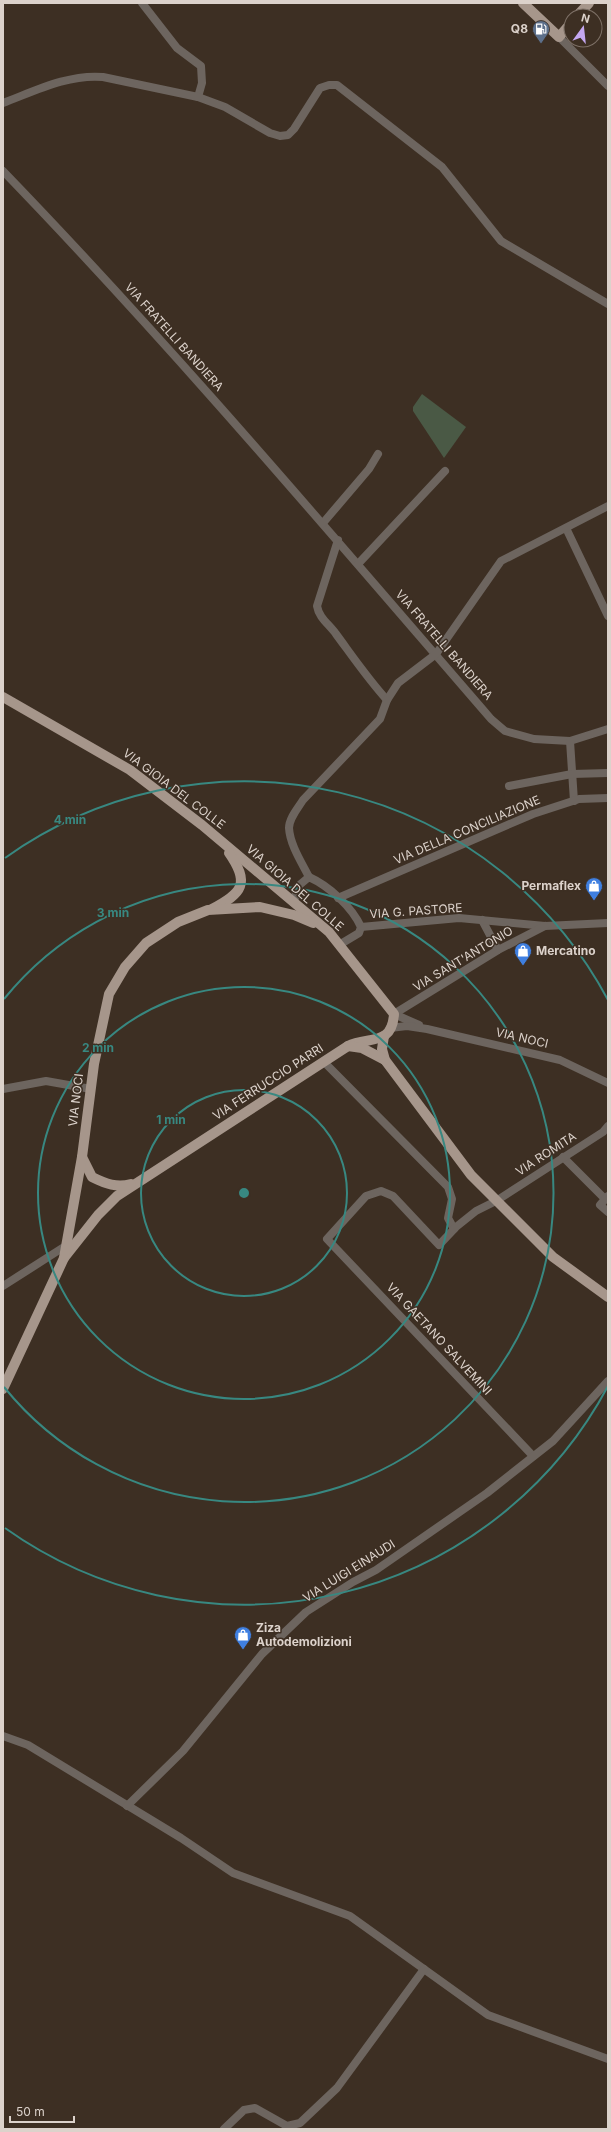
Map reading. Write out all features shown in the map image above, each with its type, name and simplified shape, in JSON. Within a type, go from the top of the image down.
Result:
[{"type":"main road","points":[[523,3],[559,37],[563,32]]},
{"type":"main road","name":"VIA GIOIA DEL COLLE","points":[[3,697],[130,770],[221,841],[322,926],[394,1014]]},
{"type":"main road","points":[[208,910],[229,900],[238,890],[242,878],[237,864],[221,841]]},
{"type":"main road","name":"VIA NOCI","points":[[64,1258],[82,1157],[94,1064],[109,994],[125,967],[146,943],[178,922],[208,910],[260,907],[294,916],[322,926]]},
{"type":"main road","points":[[384,1060],[382,1049],[394,1014]]},
{"type":"main road","name":"VIA FERRUCCIO PARRI","points":[[64,1258],[113,1201],[138,1182],[348,1046],[358,1041],[379,1040],[387,1032]]},
{"type":"main road","points":[[348,1046],[362,1048],[384,1060],[471,1175],[553,1257],[608,1297]]},
{"type":"main road","points":[[82,1157],[92,1177],[104,1184],[123,1186],[138,1182]]},
{"type":"main road","points":[[3,1389],[64,1258]]},
{"type":"street","points":[[142,3],[177,48],[201,66],[202,79],[198,96]]},
{"type":"street","points":[[559,37],[608,86]]},
{"type":"street","points":[[3,103],[73,78],[90,76],[198,96],[225,108],[270,133],[280,136],[288,135],[294,129],[320,88],[328,85],[337,86],[442,167],[501,241],[608,304]]},
{"type":"street","name":"VIA FRATELLI BANDIERA","points":[[3,171],[67,237],[217,402],[338,540],[491,719],[505,731],[534,740],[570,741],[608,729]]},
{"type":"street","points":[[323,523],[369,469],[378,454]]},
{"type":"street","points":[[358,564],[445,471]]},
{"type":"street","points":[[339,945],[359,933],[361,927],[358,919],[338,898],[321,882],[309,878],[294,848],[289,827],[293,815],[302,800],[380,719],[387,700],[398,683],[436,654],[501,561],[608,506]]},
{"type":"street","points":[[566,528],[608,616]]},
{"type":"street","points":[[338,540],[317,606],[318,612],[336,633],[366,676],[387,700]]},
{"type":"street","points":[[570,741],[574,800]]},
{"type":"street","points":[[509,786],[572,774],[608,773]]},
{"type":"street","name":"VIA DELLA CONCILIAZIONE","points":[[338,898],[533,814],[574,800],[608,798]]},
{"type":"street","points":[[294,903],[297,887],[309,878]]},
{"type":"street","name":"VIA G. PASTORE","points":[[361,927],[459,918],[545,926],[608,924]]},
{"type":"street","points":[[482,920],[498,950]]},
{"type":"street","name":"VIA SANT'ANTONIO","points":[[394,1014],[498,950],[545,926]]},
{"type":"street","name":"VIA NOCI","points":[[394,1014],[427,1029]]},
{"type":"street","name":"VIA NOCI","points":[[387,1032],[407,1026],[427,1029],[560,1060],[608,1083]]},
{"type":"street","points":[[324,1062],[448,1187],[452,1199],[448,1218],[454,1229]]},
{"type":"street","points":[[3,1089],[46,1081],[91,1089]]},
{"type":"street","name":"VIA ROMITA","points":[[327,1239],[366,1196],[381,1191],[393,1196],[439,1245],[454,1229],[476,1211],[496,1201],[603,1132],[608,1126]]},
{"type":"street","points":[[564,1157],[604,1200],[608,1212]]},
{"type":"street","name":"VIA GAETANO SALVEMINI","points":[[327,1239],[533,1456]]},
{"type":"street","points":[[3,1286],[66,1245]]},
{"type":"street","name":"VIA LUIGI EINAUDI","points":[[127,1806],[183,1751],[262,1654],[306,1612],[353,1582],[376,1570],[488,1493],[553,1441],[608,1381]]},
{"type":"street","points":[[3,1736],[28,1745],[181,1838],[233,1873],[350,1916],[488,2015],[608,2059]]},
{"type":"street","points":[[224,2129],[244,2110],[255,2108],[287,2126],[300,2123],[336,2088],[424,1969]]},
{"type":"green space","points":[[422,394],[466,427],[444,458],[413,411],[413,407]]},
{"type":"place","name":"Q8","points":[[541,44]]},
{"type":"place","name":"Permaflex","points":[[594,901]]},
{"type":"place","name":"Mercatino","points":[[523,966]]},
{"type":"place","name":"Ziza Autodemolizioni","points":[[243,1650]]}]
